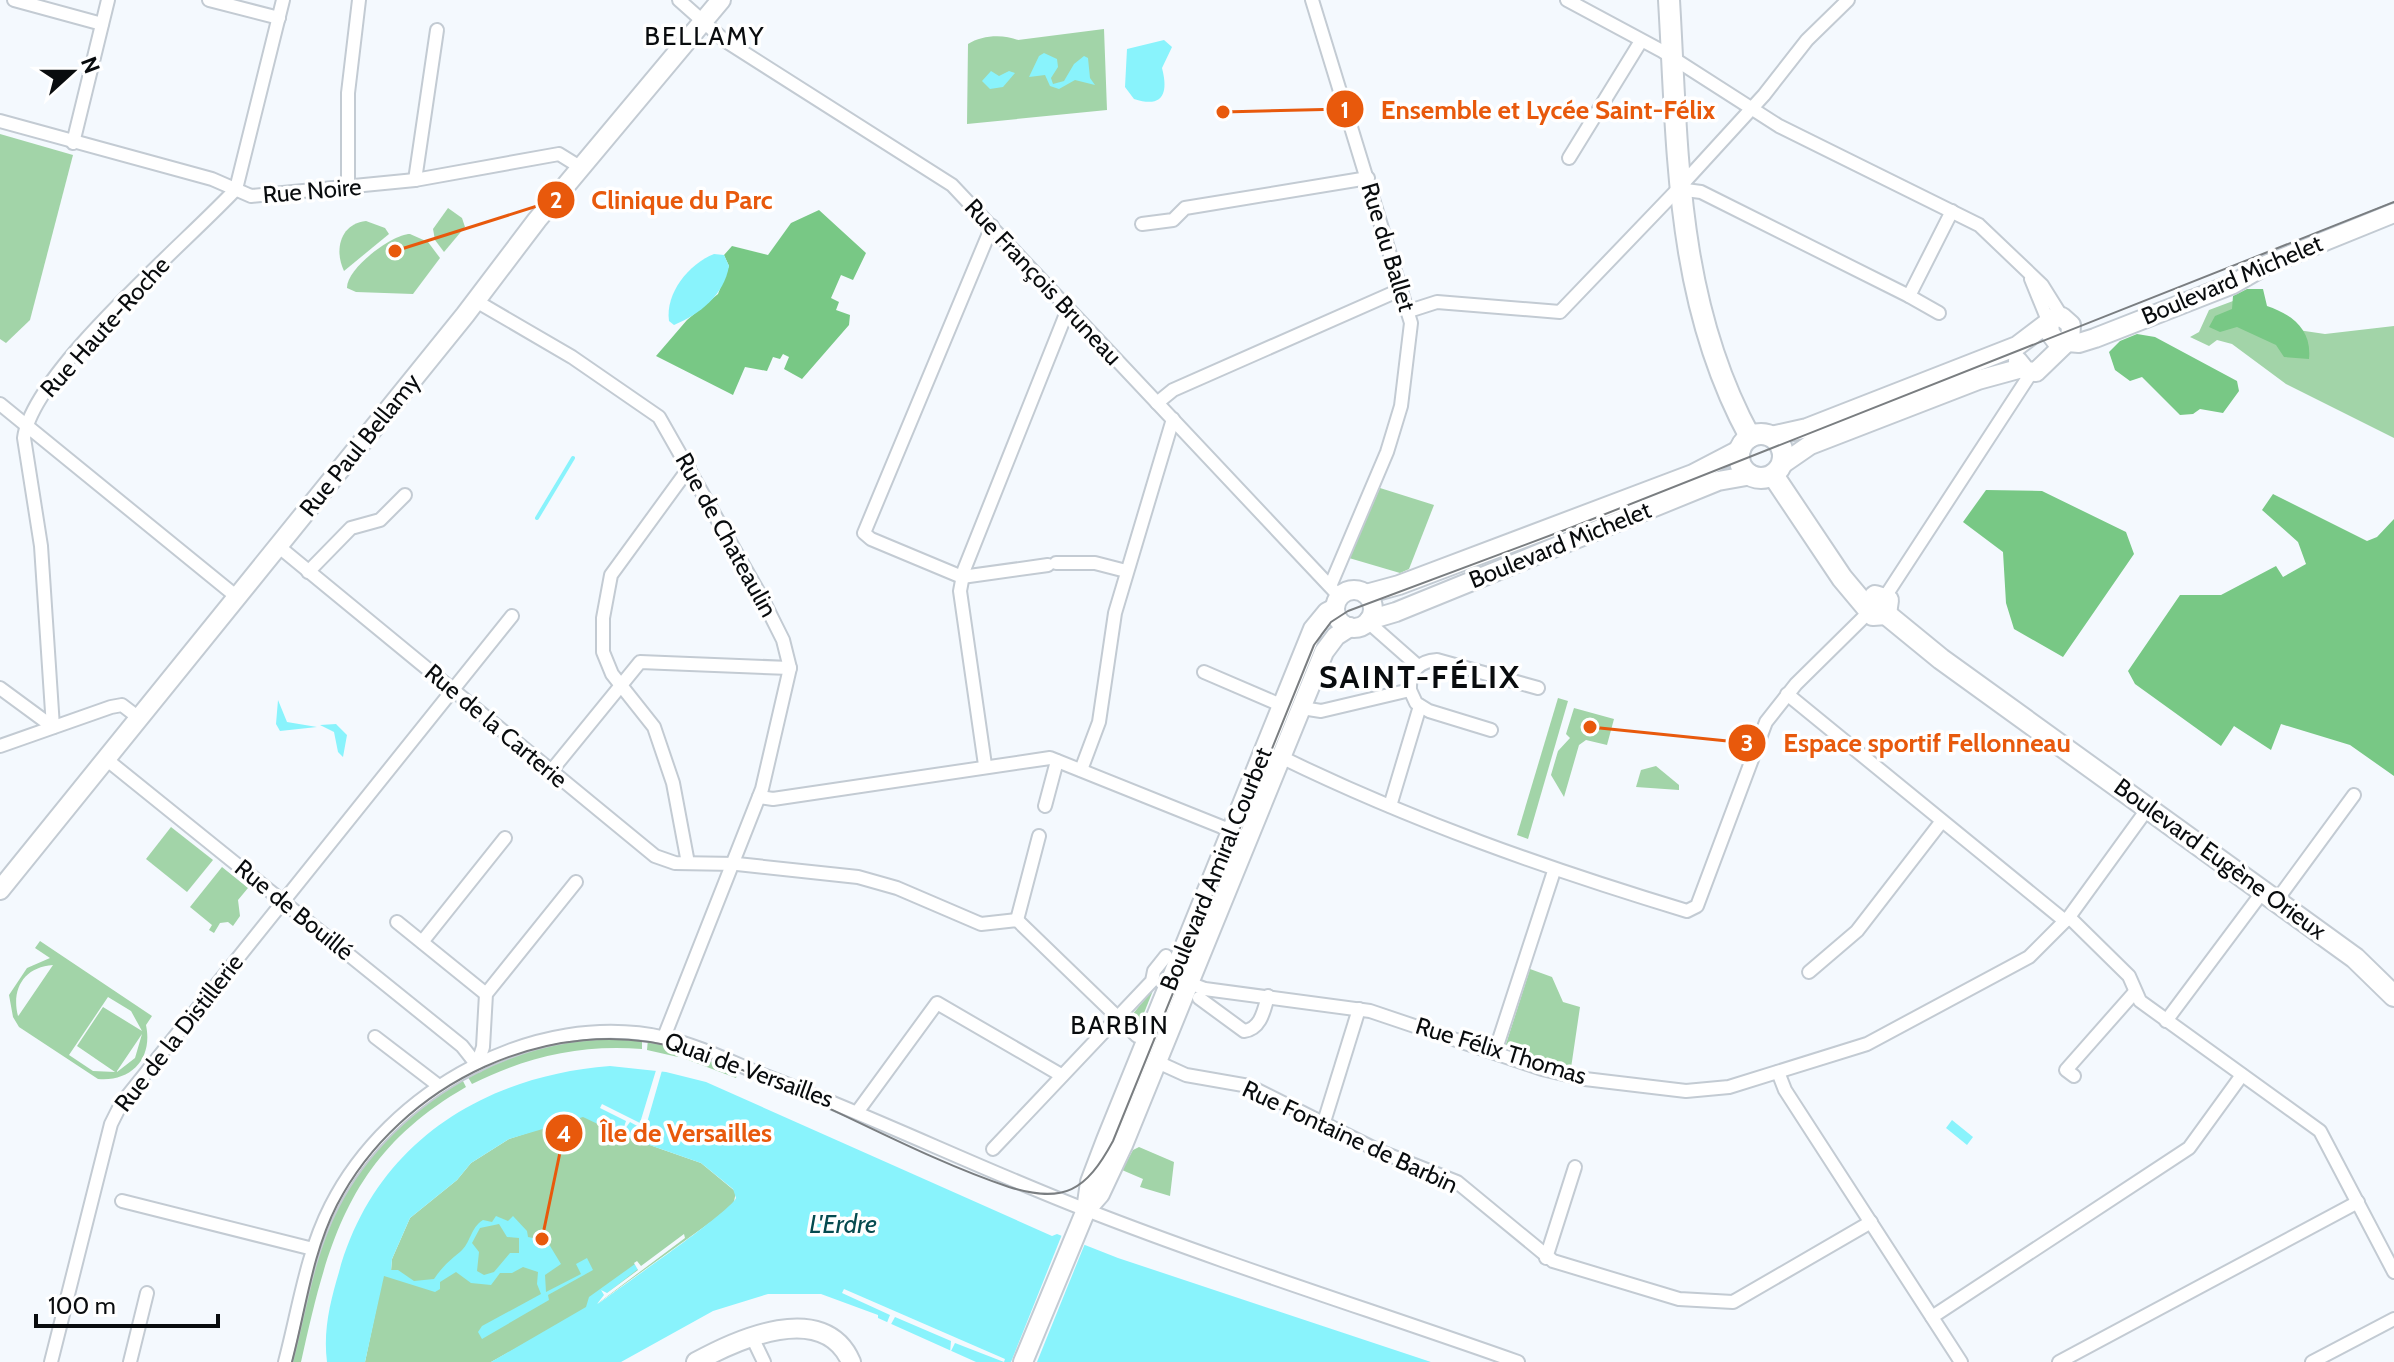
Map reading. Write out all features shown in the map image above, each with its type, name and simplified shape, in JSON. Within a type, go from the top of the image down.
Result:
[{"type":"main road","points":[[1669,0],[1678,189],[1689,261],[1712,348],[1754,441],[1741,463],[1752,475],[1777,470]]},
{"type":"main road","name":"Boulevard Eugène Orieux","points":[[1754,441],[1781,447],[1777,470],[1842,578],[1941,659],[2270,895],[2355,958],[2393,992]]},
{"type":"street","points":[[14,0],[102,24]]},
{"type":"street","points":[[73,143],[108,0]]},
{"type":"street","points":[[209,0],[279,18]]},
{"type":"street","points":[[236,189],[283,0]]},
{"type":"street","points":[[348,189],[348,93],[359,0]]},
{"type":"street","name":"Rue François Bruneau","points":[[679,0],[724,40],[948,182],[1173,419],[1335,596]]},
{"type":"street","name":"Rue Paul Bellamy","points":[[0,890],[476,301],[580,167],[721,0]]},
{"type":"street","name":"Rue du Ballet","points":[[1312,0],[1409,311],[1401,406],[1335,596]]},
{"type":"street","points":[[1567,0],[1673,57],[1779,126],[1986,230],[2029,276],[2056,320],[2071,325],[2068,343]]},
{"type":"street","points":[[1409,311],[1437,302],[1560,312],[1678,189],[1752,108],[1807,40],[1848,0]]},
{"type":"street","points":[[415,180],[437,30]]},
{"type":"street","points":[[1569,158],[1641,41]]},
{"type":"street","name":"Rue Noire","points":[[0,121],[212,179],[251,196],[348,189],[415,180],[559,154],[580,167]]},
{"type":"street","points":[[1142,224],[1173,220],[1185,208],[1368,178]]},
{"type":"street","name":"Rue Haute-Roche","points":[[53,727],[41,546],[24,438],[26,423],[53,379],[236,189]]},
{"type":"street","points":[[1678,189],[1701,192],[1939,313]]},
{"type":"street","points":[[1909,296],[1952,211]]},
{"type":"street","name":"Boulevard Michelet","points":[[1777,470],[1810,445],[1978,380],[2032,368],[2068,343],[2095,338],[2233,284],[2268,264],[2394,213]]},
{"type":"street","points":[[992,226],[866,526],[867,537],[962,577],[1052,564],[1095,563],[1126,571]]},
{"type":"street","points":[[1157,403],[1173,390],[1402,289]]},
{"type":"street","name":"Rue de Chateaulin","points":[[476,301],[572,357],[653,412],[665,424],[777,628],[788,654],[790,668]]},
{"type":"street","points":[[985,765],[960,591],[962,577],[1068,309]]},
{"type":"street","name":"Boulevard Michelet","points":[[1366,594],[1399,585],[1678,479],[1754,441],[1807,428],[2020,345],[2056,320]]},
{"type":"street","points":[[1281,757],[1390,806],[1554,871],[1687,911],[1697,906],[1766,722],[1787,694],[1877,605],[2032,368],[2017,358],[2020,345]]},
{"type":"street","points":[[0,404],[237,597]]},
{"type":"street","points":[[1081,770],[1099,722],[1113,620],[1173,419]]},
{"type":"street","points":[[688,863],[673,783],[654,727],[605,663],[603,618],[611,575],[689,468]]},
{"type":"street","name":"Boulevard Michelet","points":[[1362,623],[1718,481],[1752,475]]},
{"type":"street","points":[[308,572],[351,528],[380,520],[405,495]]},
{"type":"street","name":"Rue de la Carterie","points":[[278,546],[655,856],[668,863],[730,864],[864,878],[981,924],[1017,920]]},
{"type":"street","points":[[1362,623],[1373,606],[1366,594],[1354,590],[1335,596],[1338,619],[1362,623],[1418,666]]},
{"type":"street","name":"Boulevard Amiral Courbet","points":[[1082,1218],[1100,1194],[1194,991],[1281,757],[1313,629],[1335,596]]},
{"type":"street","name":"Rue de la Distillerie","points":[[51,1362],[117,1110],[512,616]]},
{"type":"street","name":"Boulevard Amiral Courbet","points":[[1082,1218],[1090,1182],[1232,831],[1292,707],[1324,652],[1336,636],[1362,623]]},
{"type":"street","points":[[1491,730],[1420,706],[1410,690],[1411,676],[1418,666],[1437,660],[1538,688]]},
{"type":"street","points":[[552,770],[635,665],[644,661],[790,668],[759,797],[664,1037]]},
{"type":"street","points":[[1204,672],[1292,707],[1321,711],[1410,690]]},
{"type":"street","points":[[0,688],[53,727]]},
{"type":"street","points":[[1787,694],[2067,919],[2129,976],[2134,993],[2166,1021],[2320,1131],[2394,1272]]},
{"type":"street","points":[[0,746],[122,705],[139,718]]},
{"type":"street","points":[[1390,806],[1420,706]]},
{"type":"street","points":[[759,797],[773,799],[1042,758],[1081,770],[1232,831]]},
{"type":"street","name":"Rue de Bouillé","points":[[106,759],[462,1046],[477,1065]]},
{"type":"street","points":[[1045,806],[1057,761]]},
{"type":"street","points":[[2166,1021],[2354,795]]},
{"type":"street","name":"Rue Félix Thomas","points":[[1194,991],[1205,989],[1359,1009],[1564,1074],[1686,1091],[1729,1087],[1878,1039],[2029,957],[2067,919],[2148,808]]},
{"type":"street","points":[[1809,972],[1857,931],[1942,821]]},
{"type":"street","points":[[1039,836],[1017,920],[1137,1036]]},
{"type":"street","points":[[422,942],[505,838]]},
{"type":"street","points":[[1495,1052],[1554,871]]},
{"type":"street","points":[[477,1065],[483,1047],[486,994],[576,882]]},
{"type":"street","points":[[397,922],[486,994]]},
{"type":"street","points":[[993,1149],[1117,1016],[1156,981],[1154,971],[1166,956]]},
{"type":"street","points":[[1194,991],[1244,1031],[1252,1030],[1259,1023],[1268,996]]},
{"type":"street","points":[[2074,1076],[2066,1070],[2134,993]]},
{"type":"street","points":[[858,1111],[937,1003],[1061,1075]]},
{"type":"street","points":[[1324,1122],[1359,1009]]},
{"type":"street","name":"Quai de Versailles","points":[[285,1362],[313,1249],[331,1206],[358,1162],[396,1120],[439,1086],[477,1065],[527,1045],[608,1033],[664,1037],[858,1111],[1058,1198],[1082,1218],[1518,1362]]},
{"type":"street","points":[[375,1037],[439,1086]]},
{"type":"street","name":"Rue Fontaine de Barbin","points":[[1164,1065],[1186,1075],[1249,1086],[1379,1151],[1457,1182],[1546,1258],[1679,1299],[1728,1303],[1871,1222]]},
{"type":"street","points":[[1778,1072],[1785,1090],[1961,1362]]},
{"type":"street","points":[[1932,1317],[2189,1148],[2242,1075]]},
{"type":"street","points":[[1546,1258],[1575,1167]]},
{"type":"street","points":[[1058,1198],[1090,1182]]},
{"type":"street","points":[[122,1201],[313,1249]]},
{"type":"street","points":[[2059,1362],[2358,1202]]},
{"type":"street","points":[[1023,1362],[1082,1218]]},
{"type":"street","points":[[130,1362],[147,1293]]},
{"type":"street","points":[[2312,1362],[2394,1319]]},
{"type":"street","points":[[696,1362],[751,1335],[786,1329],[817,1333],[838,1343],[850,1361]]},
{"type":"street","points":[[751,1335],[764,1362]]},
{"type":"green space","points":[[1104,29],[1107,110],[967,124],[968,44],[993,36],[1018,40]]},
{"type":"green space","points":[[0,134],[73,155],[30,320],[6,343],[0,339]]},
{"type":"green space","points":[[448,208],[462,218],[465,227],[444,252],[435,240],[433,229]]},
{"type":"green space","points":[[819,210],[866,253],[853,280],[841,275],[831,298],[839,302],[836,310],[850,315],[849,325],[802,379],[784,369],[789,357],[783,354],[780,359],[773,357],[767,371],[745,367],[733,395],[656,356],[687,320],[718,294],[729,266],[724,255],[732,246],[768,255],[791,223]]},
{"type":"green space","points":[[366,221],[385,228],[389,234],[344,271],[340,255],[342,239],[350,227]]},
{"type":"green space","points":[[410,234],[428,242],[440,258],[413,294],[356,292],[347,288],[354,272],[371,254],[392,240]]},
{"type":"green space","points":[[2247,289],[2263,289],[2267,306],[2299,325],[2307,340],[2309,359],[2284,357],[2276,345],[2237,327],[2220,332],[2209,327],[2215,316],[2232,309],[2233,296]]},
{"type":"green space","points":[[2241,298],[2271,326],[2325,334],[2394,326],[2394,438],[2286,384],[2232,344],[2217,340],[2209,346],[2190,337],[2199,332],[2209,310]]},
{"type":"green space","points":[[2137,334],[2155,337],[2237,381],[2239,391],[2223,413],[2200,409],[2193,414],[2180,415],[2142,377],[2130,381],[2115,370],[2109,352],[2120,341]]},
{"type":"green space","points":[[1380,488],[1434,505],[1409,569],[1400,573],[1349,558]]},
{"type":"green space","points":[[1986,490],[2042,491],[2126,532],[2134,554],[2063,657],[2014,629],[2006,603],[2003,552],[1963,522]]},
{"type":"green space","points":[[2273,494],[2367,541],[2377,537],[2394,519],[2394,776],[2350,745],[2281,724],[2271,750],[2234,726],[2221,746],[2135,684],[2128,671],[2180,595],[2221,595],[2276,566],[2283,577],[2306,564],[2298,542],[2262,510]]},
{"type":"green space","points":[[1558,698],[1568,701],[1528,839],[1517,835]]},
{"type":"green space","points":[[1574,708],[1614,719],[1607,745],[1586,740],[1579,745],[1564,797],[1551,775],[1558,751],[1570,738],[1566,734]]},
{"type":"green space","points":[[1656,766],[1679,785],[1679,790],[1636,787],[1641,770]]},
{"type":"green space","points":[[171,827],[213,860],[187,892],[146,859]]},
{"type":"green space","points":[[222,867],[248,888],[238,900],[240,916],[233,926],[228,922],[220,923],[214,933],[209,930],[212,925],[190,907]]},
{"type":"green space","points":[[40,941],[152,1016],[146,1025],[143,1057],[130,1072],[110,1079],[98,1079],[19,1027],[13,1017],[9,995],[27,968],[50,958],[35,948]],"holes":[[[53,965],[19,1015],[18,1016],[16,997],[22,981],[34,970]],[[108,997],[131,1011],[142,1031],[103,1007],[77,1046],[115,1072],[93,1071],[69,1055]],[[142,1034],[135,1058],[117,1072]]]},
{"type":"green space","points":[[1530,969],[1552,977],[1563,1002],[1580,1007],[1571,1068],[1509,1049],[1506,1044]]},
{"type":"green space","points":[[1154,988],[1138,1028],[1132,1022],[1132,1015]]},
{"type":"green space","points":[[582,1037],[642,1038],[642,1049],[597,1049],[554,1054],[513,1066],[472,1084],[466,1074],[497,1059]]},
{"type":"green space","points":[[648,1039],[681,1045],[678,1057],[647,1050]]},
{"type":"green space","points":[[686,1047],[740,1068],[736,1078],[683,1058]]},
{"type":"green space","points":[[461,1077],[466,1087],[427,1113],[395,1141],[370,1171],[350,1204],[334,1239],[322,1277],[301,1362],[290,1362],[317,1246],[348,1181],[404,1117]]},
{"type":"green space","points":[[576,1117],[587,1117],[621,1135],[701,1163],[736,1192],[733,1206],[597,1304],[491,1362],[365,1362],[383,1276],[391,1271],[392,1259],[410,1218],[457,1180],[471,1163],[509,1139]]},
{"type":"green space","points":[[1139,1147],[1174,1162],[1170,1196],[1140,1187],[1143,1179],[1122,1170],[1133,1150]]},
{"type":"water","points":[[1164,40],[1172,47],[1162,68],[1165,84],[1162,96],[1152,102],[1134,99],[1125,87],[1127,49]]},
{"type":"water","points":[[1044,53],[1057,59],[1058,67],[1051,78],[1053,84],[1064,81],[1074,64],[1084,56],[1088,58],[1090,78],[1095,85],[1075,80],[1059,89],[1050,86],[1045,75],[1029,77],[1039,56]]},
{"type":"water","points":[[991,71],[999,76],[1009,71],[1015,73],[1003,87],[990,89],[982,81]]},
{"type":"water","points":[[714,254],[724,255],[729,266],[722,286],[702,309],[674,325],[669,321],[669,310],[675,290],[688,272]]},
{"type":"water","points":[[278,700],[287,722],[317,727],[280,731],[276,724]]},
{"type":"water","points":[[336,724],[347,735],[343,757],[338,752],[334,732],[320,725]]},
{"type":"water","name":"L'Erdre","points":[[610,1066],[666,1072],[706,1082],[1052,1236],[1057,1234],[1118,1258],[1431,1362],[976,1362],[878,1318],[878,1315],[821,1294],[768,1294],[713,1311],[621,1362],[491,1362],[586,1307],[589,1297],[635,1264],[638,1269],[606,1294],[601,1290],[605,1295],[598,1304],[695,1233],[736,1198],[733,1189],[701,1163],[621,1135],[583,1117],[509,1139],[471,1163],[457,1180],[410,1218],[392,1259],[391,1270],[398,1270],[414,1281],[434,1279],[464,1248],[479,1223],[483,1220],[492,1222],[496,1216],[508,1221],[513,1216],[527,1231],[528,1237],[547,1241],[561,1264],[545,1275],[546,1292],[581,1274],[576,1264],[587,1258],[593,1270],[548,1295],[549,1300],[482,1339],[478,1332],[482,1326],[541,1294],[537,1284],[538,1272],[523,1267],[512,1273],[500,1273],[491,1285],[471,1283],[456,1272],[440,1282],[440,1289],[435,1292],[384,1276],[365,1362],[327,1362],[328,1317],[339,1272],[355,1227],[378,1188],[406,1154],[439,1125],[477,1102],[518,1085],[563,1073]],"holes":[[[499,1224],[507,1237],[519,1238],[519,1253],[510,1253],[494,1272],[484,1275],[477,1271],[479,1252],[472,1243],[480,1228]]]},
{"type":"water","points":[[1952,1120],[1973,1137],[1967,1145],[1946,1128]]},
{"type":"pier","points":[[657,1067],[663,1067],[646,1126],[662,1135],[660,1138],[645,1130],[640,1145],[634,1144],[639,1127],[630,1122],[622,1133],[626,1121],[600,1108],[602,1104],[640,1123]]},
{"type":"pier","points":[[1063,1232],[1086,1241],[1037,1362],[1011,1362]]},
{"type":"pier","points":[[684,1234],[685,1238],[597,1304],[604,1295],[601,1290],[607,1293],[638,1270],[634,1263],[637,1261],[641,1266]]},
{"type":"pier","points":[[844,1289],[1005,1359],[1004,1362],[955,1343],[950,1353],[951,1341],[895,1317],[890,1326],[886,1325],[890,1315],[842,1293]]},
{"type":"waterway","points":[[537,518],[573,458]]},
{"type":"tram line","points":[[292,1362],[321,1243],[337,1205],[365,1162],[399,1124],[440,1092],[485,1067],[533,1049],[583,1040],[634,1040],[685,1050],[767,1080],[928,1155],[1009,1187],[1045,1194],[1072,1189],[1093,1172],[1113,1141],[1314,645],[1331,622],[1348,611],[1570,528],[2394,202]]},
{"type":"place","name":"Ensemble et Lycée Saint-Félix","points":[[1223,112]]},
{"type":"place","name":"Clinique du Parc","points":[[395,251]]},
{"type":"place","name":"Espace sportif Fellonneau","points":[[1590,727]]},
{"type":"place","name":"Île de Versailles","points":[[542,1239]]},
{"type":"district","name":"BELLAMY","points":[[705,36]]},
{"type":"district","name":"SAINT-FÉLIX","points":[[1420,677]]},
{"type":"district","name":"BARBIN","points":[[1120,1025]]}]
